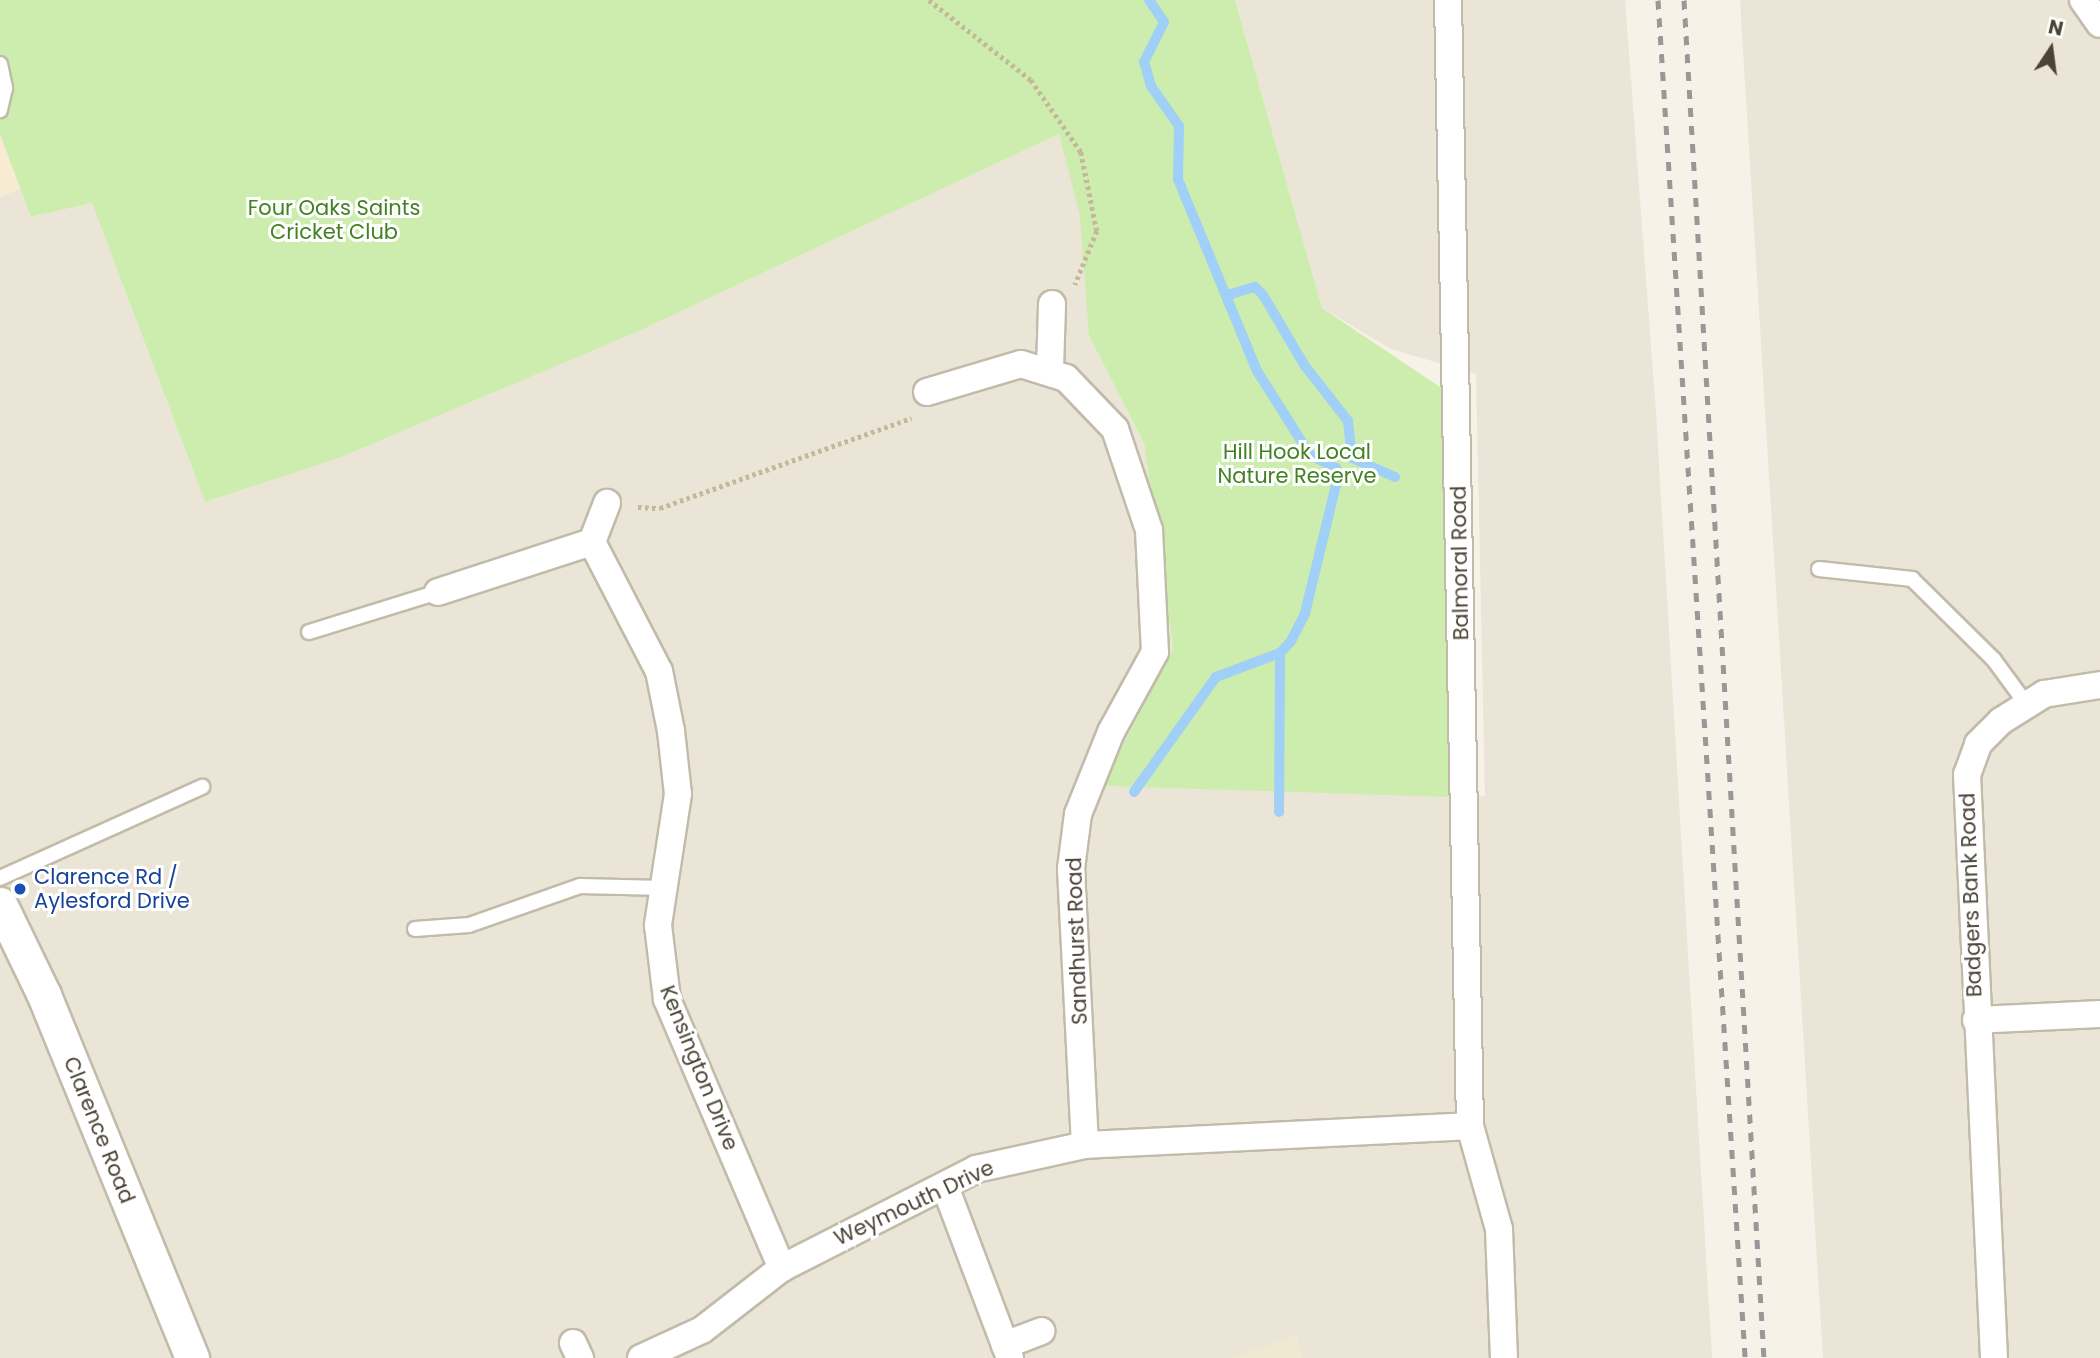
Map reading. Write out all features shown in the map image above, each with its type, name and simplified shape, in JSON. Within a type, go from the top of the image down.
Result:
[{"type":"street","name":"Balmoral Road","points":[[1448,0],[1470,1126],[1499,1229],[1504,1358]]},
{"type":"street","points":[[2083,0],[2100,24]]},
{"type":"street","points":[[927,392],[1021,364],[1050,369],[1052,304]]},
{"type":"street","name":"Sandhurst Road","points":[[1050,369],[1115,429],[1149,530],[1154,625],[1155,652],[1111,732],[1078,814],[1071,869],[1086,1145]]},
{"type":"street","points":[[438,592],[592,542],[607,503]]},
{"type":"street","name":"Kensington Drive","points":[[592,542],[661,683],[678,794],[664,888],[658,962],[667,999],[782,1268]]},
{"type":"street","name":"Badgers Bank Road","points":[[1994,1358],[1976,1020],[1967,775],[1978,744],[2027,705],[2044,694],[2100,685]]},
{"type":"street","name":"Clarence Road","points":[[0,904],[44,995],[192,1358]]},
{"type":"street","name":"Badgers Bank Road","points":[[1976,1020],[2100,1014]]},
{"type":"street","name":"Weymouth Drive","points":[[641,1358],[702,1330],[782,1268],[946,1189],[976,1169],[1086,1145],[1470,1126]]},
{"type":"street","points":[[946,1189],[1007,1351],[1041,1331]]},
{"type":"lane","points":[[0,64],[5,88],[0,110]]},
{"type":"lane","points":[[1819,569],[1912,579],[1994,660],[2027,705]]},
{"type":"lane","points":[[309,632],[438,592]]},
{"type":"lane","points":[[0,878],[202,787]]},
{"type":"lane","points":[[415,929],[469,925],[580,886],[664,888]]},
{"type":"path","points":[[929,0],[1031,80],[1082,152],[1097,231],[1081,276],[1060,307],[1052,304]]},
{"type":"path","points":[[607,503],[660,508],[933,411],[927,392]]},
{"type":"shaded area","points":[[1235,0],[1625,0],[1656,413],[1712,1358],[1301,1358],[1297,1336],[1233,1358],[0,1358],[0,197],[21,188],[32,217],[92,203],[205,502],[339,458],[639,331],[1059,134],[1084,227],[1089,336],[1144,443],[1173,648],[1103,786],[1485,796],[1476,374],[1391,349],[1322,308]]},
{"type":"shaded area","points":[[1740,0],[2100,0],[2100,1358],[1823,1358]]},
{"type":"shaded area","points":[[0,134],[21,188],[0,197]]},
{"type":"shaded area","points":[[1297,1336],[1301,1358],[1233,1358]]},
{"type":"green space","points":[[0,0],[1235,0],[1322,308],[1443,389],[1450,797],[1102,786],[1173,648],[1144,443],[1089,336],[1080,216],[1059,134],[639,331],[339,458],[205,502],[92,203],[31,217],[0,134]]},
{"type":"waterway","points":[[1134,792],[1216,677],[1280,653],[1291,641],[1305,613],[1337,481],[1336,468],[1310,455],[1257,371],[1178,179],[1179,126],[1151,86],[1144,62],[1164,22],[1149,0]]},
{"type":"waterway","points":[[1228,295],[1255,287],[1263,295],[1305,366],[1348,421],[1352,458],[1395,477]]},
{"type":"waterway","points":[[1279,812],[1280,653]]},
{"type":"railway","points":[[1658,0],[1745,1358]]},
{"type":"railway","points":[[1684,0],[1764,1358]]},
{"type":"place","name":"Clarence Rd / Aylesford Drive","points":[[20,889]]},
{"type":"park label","name":"Four Oaks Saints Cricket Club","points":[[334,220]]},
{"type":"park label","name":"Hill Hook Local Nature Reserve","points":[[1297,464]]}]
